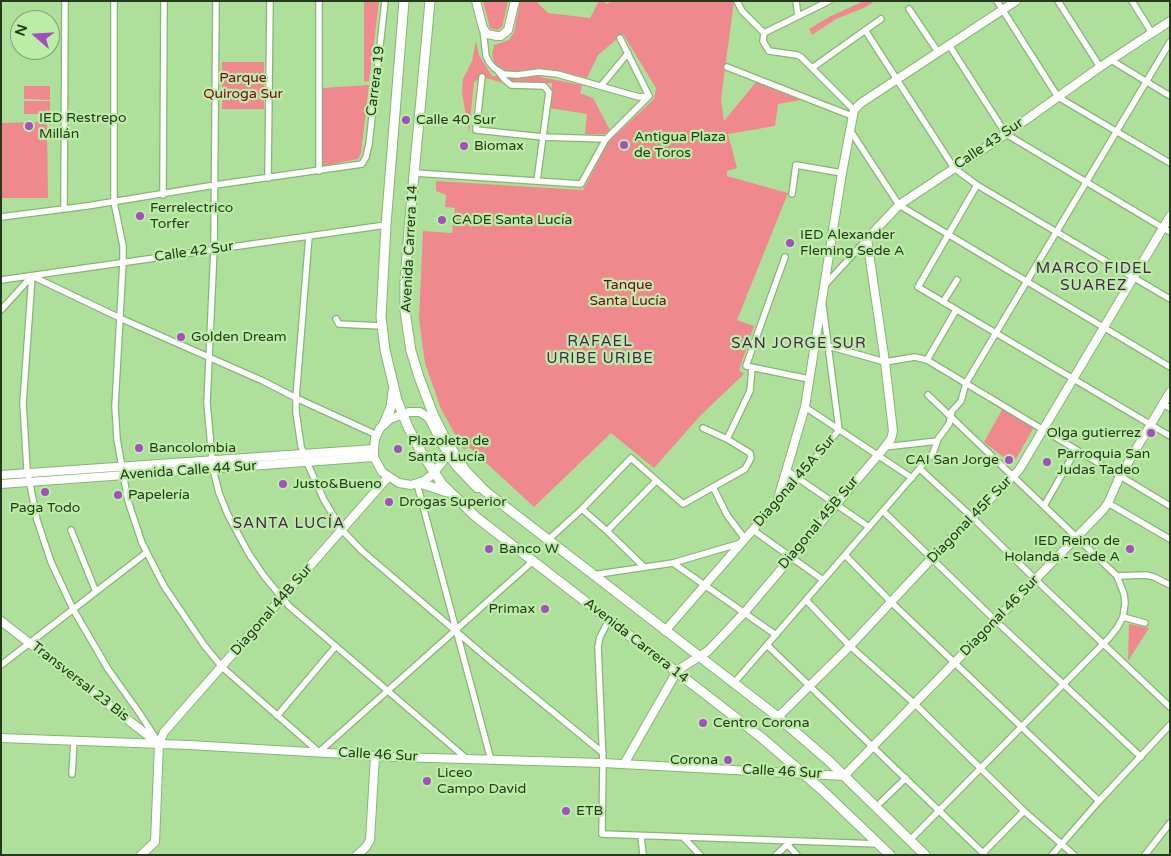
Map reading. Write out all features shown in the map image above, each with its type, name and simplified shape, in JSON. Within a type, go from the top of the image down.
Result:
[{"type":"main road","name":"Avenida Carrera 14","points":[[404,1],[386,225],[382,326],[393,385],[402,413],[423,454],[434,473],[452,495],[476,517],[676,673],[745,724],[804,774],[889,854]]},
{"type":"main road","name":"Avenida Carrera 14","points":[[430,1],[406,282],[406,323],[411,351],[421,383],[449,451],[472,478],[498,501],[778,717],[844,776],[926,855]]},
{"type":"main road","points":[[384,424],[391,406],[393,385]]},
{"type":"main road","points":[[419,483],[452,495]]},
{"type":"street","points":[[64,1],[64,209]]},
{"type":"street","points":[[114,1],[114,202],[123,246],[114,406],[117,439],[122,472],[137,530],[146,553],[186,620],[222,667],[319,752],[533,561]]},
{"type":"street","points":[[163,194],[164,1]]},
{"type":"street","points":[[216,1],[214,249],[208,358],[207,422],[212,465],[228,515],[264,576],[282,598],[467,759]]},
{"type":"street","points":[[268,178],[270,1]]},
{"type":"street","points":[[1,217],[319,171],[319,1]]},
{"type":"street","name":"Carrera 19","points":[[319,171],[358,166],[364,160],[369,144],[385,1]]},
{"type":"street","points":[[476,1],[483,28],[486,56],[489,62],[511,85],[544,86],[549,92],[537,181]]},
{"type":"street","points":[[483,28],[487,34],[497,36],[505,33],[510,25],[515,1]]},
{"type":"street","points":[[737,1],[742,11],[764,34]]},
{"type":"street","points":[[796,1],[798,16]]},
{"type":"street","points":[[764,34],[829,1]]},
{"type":"street","points":[[997,1],[1058,97],[1170,164]]},
{"type":"street","points":[[776,502],[804,407],[853,113],[861,103],[1016,1]]},
{"type":"street","points":[[1058,1],[1100,67]]},
{"type":"street","points":[[1132,1],[1152,33]]},
{"type":"street","points":[[909,9],[938,52]]},
{"type":"street","points":[[812,68],[881,19]]},
{"type":"street","name":"Calle 43 Sur","points":[[824,285],[899,205],[1006,134],[1100,67],[1152,33],[1168,25]]},
{"type":"street","points":[[865,30],[954,168],[977,185],[1170,299]]},
{"type":"street","points":[[764,34],[763,41],[769,51],[801,57],[853,113]]},
{"type":"street","points":[[620,38],[649,96]]},
{"type":"street","points":[[734,684],[933,453],[937,441],[948,427],[952,411],[961,401],[966,384],[1170,42]]},
{"type":"street","points":[[949,45],[1006,134],[1166,230]]},
{"type":"street","points":[[601,86],[628,53]]},
{"type":"street","points":[[1111,60],[1170,96]]},
{"type":"street","points":[[727,67],[853,113]]},
{"type":"street","points":[[494,68],[504,74],[511,75],[539,72],[558,74],[639,97],[649,96]]},
{"type":"street","points":[[482,76],[476,130],[543,137],[606,139]]},
{"type":"street","points":[[415,173],[581,184],[606,139],[649,96]]},
{"type":"street","points":[[850,130],[899,205],[1170,367]]},
{"type":"street","points":[[792,194],[796,165],[842,173]]},
{"type":"street","points":[[977,185],[918,287],[1170,436]]},
{"type":"street","name":"Diagonal 45F Sur","points":[[778,717],[850,646],[1023,464],[1133,277],[1166,230],[1170,216]]},
{"type":"street","name":"Calle 42 Sur","points":[[1,280],[386,225]]},
{"type":"street","points":[[309,236],[296,398],[298,430],[306,458],[321,493],[342,530],[362,551],[603,758]]},
{"type":"street","name":"Diagonal 45B Sur","points":[[624,764],[676,673],[711,648],[744,613],[891,439],[893,432],[885,362],[867,239]]},
{"type":"street","points":[[727,440],[750,391],[749,367],[785,257]]},
{"type":"street","points":[[32,276],[377,435]]},
{"type":"street","points":[[1,310],[32,276]]},
{"type":"street","points":[[32,276],[23,403],[29,482],[43,542],[73,609],[99,654],[159,744],[155,842],[141,855]]},
{"type":"street","points":[[943,302],[957,280]]},
{"type":"street","name":"Diagonal 45A Sur","points":[[665,631],[839,430],[822,299]]},
{"type":"street","points":[[927,360],[956,310]]},
{"type":"street","points":[[336,319],[339,324],[382,326]]},
{"type":"street","points":[[828,346],[885,362],[915,357],[927,360],[1170,506]]},
{"type":"street","points":[[749,367],[809,379]]},
{"type":"street","name":"Diagonal 46 Sur","points":[[844,776],[1077,538],[1108,503],[1120,476],[1150,425],[1166,406],[1170,392]]},
{"type":"street","points":[[911,839],[1117,628],[1123,617],[1125,603],[1124,594],[1117,576],[928,395]]},
{"type":"street","points":[[804,407],[912,478]]},
{"type":"street","name":"Avenida Carrera 14","points":[[402,413],[416,412],[427,416],[449,451]]},
{"type":"street","points":[[402,413],[384,424],[377,435],[374,453],[382,472],[388,477],[405,485],[419,483],[434,473],[449,451]]},
{"type":"street","points":[[548,540],[582,509],[631,458],[683,504],[745,469],[751,458],[750,453],[703,428]]},
{"type":"street","points":[[885,447],[937,441]]},
{"type":"street","points":[[1044,506],[1076,450]]},
{"type":"street","name":"Avenida Calle 44 Sur","points":[[1,484],[122,472],[374,453]]},
{"type":"street","points":[[920,469],[1170,707]]},
{"type":"street","points":[[786,470],[869,527]]},
{"type":"street","name":"Avenida Calle 44 Sur","points":[[1,475],[122,472]]},
{"type":"street","name":"Diagonal 44B Sur","points":[[159,744],[168,727],[388,477]]},
{"type":"street","points":[[607,531],[656,481]]},
{"type":"street","points":[[419,483],[491,760]]},
{"type":"street","points":[[592,575],[673,563],[743,541],[726,515],[713,487]]},
{"type":"street","points":[[1108,503],[1170,539]]},
{"type":"street","points":[[582,509],[644,567]]},
{"type":"street","points":[[883,511],[996,621],[1141,757]]},
{"type":"street","points":[[71,530],[96,592]]},
{"type":"street","points":[[752,530],[823,580]]},
{"type":"street","points":[[1,665],[146,553]]},
{"type":"street","points":[[845,555],[891,602],[1099,801]]},
{"type":"street","points":[[673,563],[776,635]]},
{"type":"street","points":[[1117,576],[1146,575],[1170,585]]},
{"type":"street","points":[[806,600],[850,646],[915,704],[1024,810],[1074,855]]},
{"type":"street","points":[[1123,617],[1145,623]]},
{"type":"street","points":[[609,620],[600,637],[598,646],[603,758],[602,834],[789,843],[879,844]]},
{"type":"street","name":"Transversal 23 Bis","points":[[1,621],[159,744]]},
{"type":"street","points":[[767,645],[984,854],[1024,810]]},
{"type":"street","points":[[277,716],[336,646]]},
{"type":"street","points":[[1052,855],[1170,725]]},
{"type":"street","name":"Calle 46 Sur","points":[[1,738],[491,760],[603,758],[624,764],[844,776]]},
{"type":"street","points":[[72,774],[74,741]]},
{"type":"street","points":[[357,855],[366,847],[370,840],[376,756]]},
{"type":"street","points":[[881,802],[906,778]]},
{"type":"street","points":[[1145,855],[1156,843],[1170,822]]},
{"type":"street","points":[[641,836],[642,855]]},
{"type":"street","points":[[684,838],[700,855]]},
{"type":"street","points":[[776,855],[789,843]]},
{"type":"street","points":[[789,843],[797,855]]},
{"type":"green space","points":[[483,1],[508,1],[502,27],[497,30],[490,28]]},
{"type":"green space","name":"Tanque Santa Lucía","points":[[520,1],[536,1],[548,13],[590,18],[599,1],[607,4],[612,1],[734,1],[721,99],[724,121],[756,82],[801,100],[778,104],[775,126],[728,134],[737,168],[727,171],[727,176],[788,193],[737,320],[754,326],[739,370],[744,374],[700,416],[654,468],[611,433],[534,507],[469,447],[464,450],[441,409],[425,363],[419,319],[423,231],[452,233],[455,208],[445,207],[446,195],[436,191],[436,181],[583,190],[609,141],[654,99],[656,88],[623,34],[598,55],[587,78],[549,69],[508,72],[500,68],[494,62],[492,54],[494,45],[509,40],[514,32]]},
{"type":"green space","points":[[864,1],[875,1],[866,7],[836,19],[812,35],[809,29],[831,16]]},
{"type":"green space","points":[[364,2],[379,2],[369,81],[364,82]]},
{"type":"green space","points":[[476,41],[479,55],[492,76],[535,76],[582,85],[580,93],[593,98],[610,130],[605,134],[585,134],[587,114],[549,108],[552,83],[511,85],[482,77],[474,82],[469,133],[462,93],[463,79],[472,61]]},
{"type":"green space","name":"Parque Quiroga Sur","points":[[222,62],[264,62],[264,109],[222,109]]},
{"type":"green space","points":[[369,85],[361,153],[358,159],[322,166],[322,88]]},
{"type":"green space","points":[[24,86],[50,86],[50,100],[24,99]]},
{"type":"green space","points":[[24,101],[50,101],[50,114],[24,114]]},
{"type":"green space","points":[[47,122],[48,198],[1,198],[1,123]]},
{"type":"green space","points":[[1003,408],[1034,427],[1016,459],[1009,455],[1006,459],[984,442]]},
{"type":"green space","points":[[1129,624],[1149,628],[1128,661]]},
{"type":"place","name":"Calle 40 Sur","points":[[406,120]]},
{"type":"place","name":"IED Restrepo Millán","points":[[29,126]]},
{"type":"place","name":"Antigua Plaza de Toros","points":[[624,145]]},
{"type":"place","name":"Biomax","points":[[464,146]]},
{"type":"place","name":"Ferrelectrico Torfer","points":[[140,216]]},
{"type":"place","name":"CADE Santa Lucía","points":[[442,220]]},
{"type":"place","name":"IED Alexander Fleming Sede A","points":[[790,243]]},
{"type":"place","name":"Golden Dream","points":[[181,337]]},
{"type":"place","name":"Olga gutierrez","points":[[1151,433]]},
{"type":"place","name":"Bancolombia","points":[[139,448]]},
{"type":"place","name":"Plazoleta de Santa Lucía","points":[[398,449]]},
{"type":"place","name":"CAI San Jorge","points":[[1009,460]]},
{"type":"place","name":"Parroquia San Judas Tadeo","points":[[1047,462]]},
{"type":"place","name":"Justo&Bueno","points":[[283,484]]},
{"type":"place","name":"Paga Todo","points":[[45,492]]},
{"type":"place","name":"Papelería","points":[[118,495]]},
{"type":"place","name":"Drogas Superior","points":[[389,502]]},
{"type":"place","name":"Banco W","points":[[489,549]]},
{"type":"place","name":"IED Reino de Holanda - Sede A","points":[[1130,549]]},
{"type":"place","name":"Primax","points":[[545,609]]},
{"type":"place","name":"Centro Corona","points":[[703,723]]},
{"type":"place","name":"Corona","points":[[728,760]]},
{"type":"place","name":"Liceo Campo David","points":[[427,781]]},
{"type":"place","name":"ETB","points":[[566,811]]},
{"type":"district","name":"MARCO FIDEL SUAREZ","points":[[1094,278]]},
{"type":"district","name":"SAN JORGE SUR","points":[[799,344]]},
{"type":"district","name":"RAFAEL URIBE URIBE","points":[[600,350]]},
{"type":"district","name":"SANTA LUCÍA","points":[[289,524]]}]
